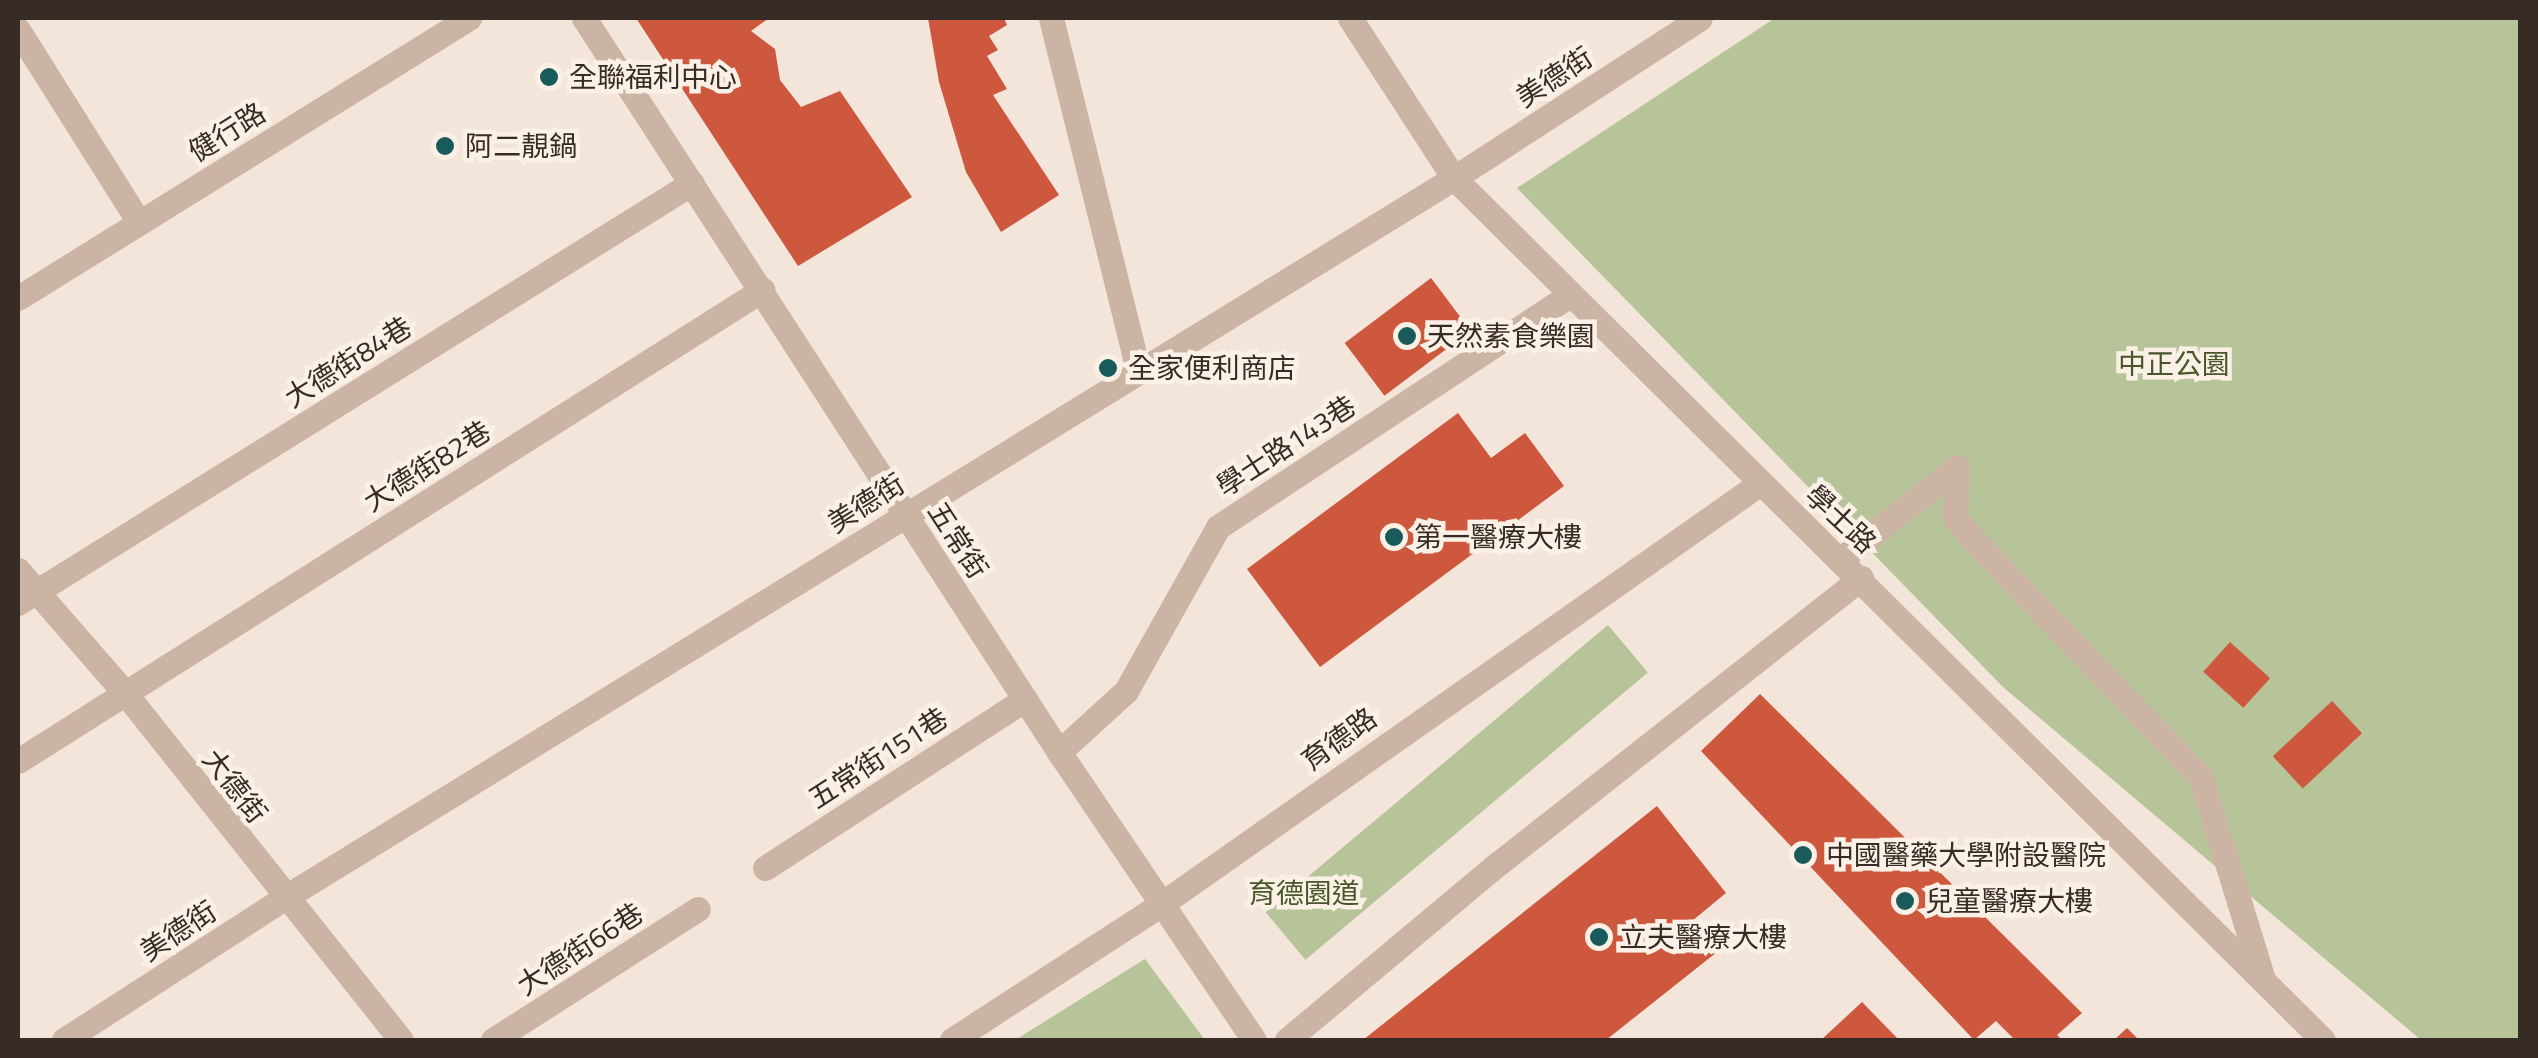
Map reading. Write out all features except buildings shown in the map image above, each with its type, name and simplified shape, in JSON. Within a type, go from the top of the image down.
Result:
[{"type":"street","name":"健行路","points":[[18,298],[469,18]]},
{"type":"street","name":"五常街","points":[[584,18],[1059,752],[1254,1040]]},
{"type":"street","points":[[1052,18],[1138,370]]},
{"type":"street","name":"學士路","points":[[1350,18],[1454,178],[2323,1040]]},
{"type":"street","name":"美德街","points":[[64,1040],[284,898],[1454,178],[1700,18]]},
{"type":"street","points":[[18,30],[139,222]]},
{"type":"street","name":"大德街84巷","points":[[26,598],[692,183]]},
{"type":"street","name":"大德街82巷","points":[[18,762],[762,290]]},
{"type":"street","name":"學士路143巷","points":[[1059,752],[1126,691],[1218,528],[1570,294]]},
{"type":"street","points":[[1840,560],[1956,467],[1955,517],[1962,526],[1993,565],[2201,778],[2265,983]]},
{"type":"street","name":"育德路","points":[[952,1040],[1160,905],[1759,484]]},
{"type":"street","name":"大德街","points":[[18,570],[26,598],[125,693],[284,898],[402,1040]]},
{"type":"street","points":[[1288,1040],[1498,863],[1861,578]]},
{"type":"street","name":"五常街151巷","points":[[765,868],[1025,699]]},
{"type":"street","name":"大德街66巷","points":[[494,1040],[698,909]]},
{"type":"green space","name":"中正公園","points":[[1775,18],[2520,18],[2520,1040],[2421,1040],[2003,687],[1517,188]]},
{"type":"green space","name":"育德園道","points":[[1608,625],[1648,672],[1305,960],[1266,912]]},
{"type":"green space","points":[[1145,959],[1205,1040],[1015,1040]]},
{"type":"place","name":"全聯福利中心","points":[[549,77]]},
{"type":"place","name":"阿二靚鍋","points":[[445,146]]},
{"type":"place","name":"天然素食樂園","points":[[1407,336]]},
{"type":"place","name":"全家便利商店","points":[[1108,368]]},
{"type":"place","name":"第一醫療大樓","points":[[1394,537]]},
{"type":"place","name":"中國醫藥大學附設醫院","points":[[1803,855]]},
{"type":"place","name":"兒童醫療大樓","points":[[1905,901]]},
{"type":"place","name":"立夫醫療大樓","points":[[1599,937]]}]
